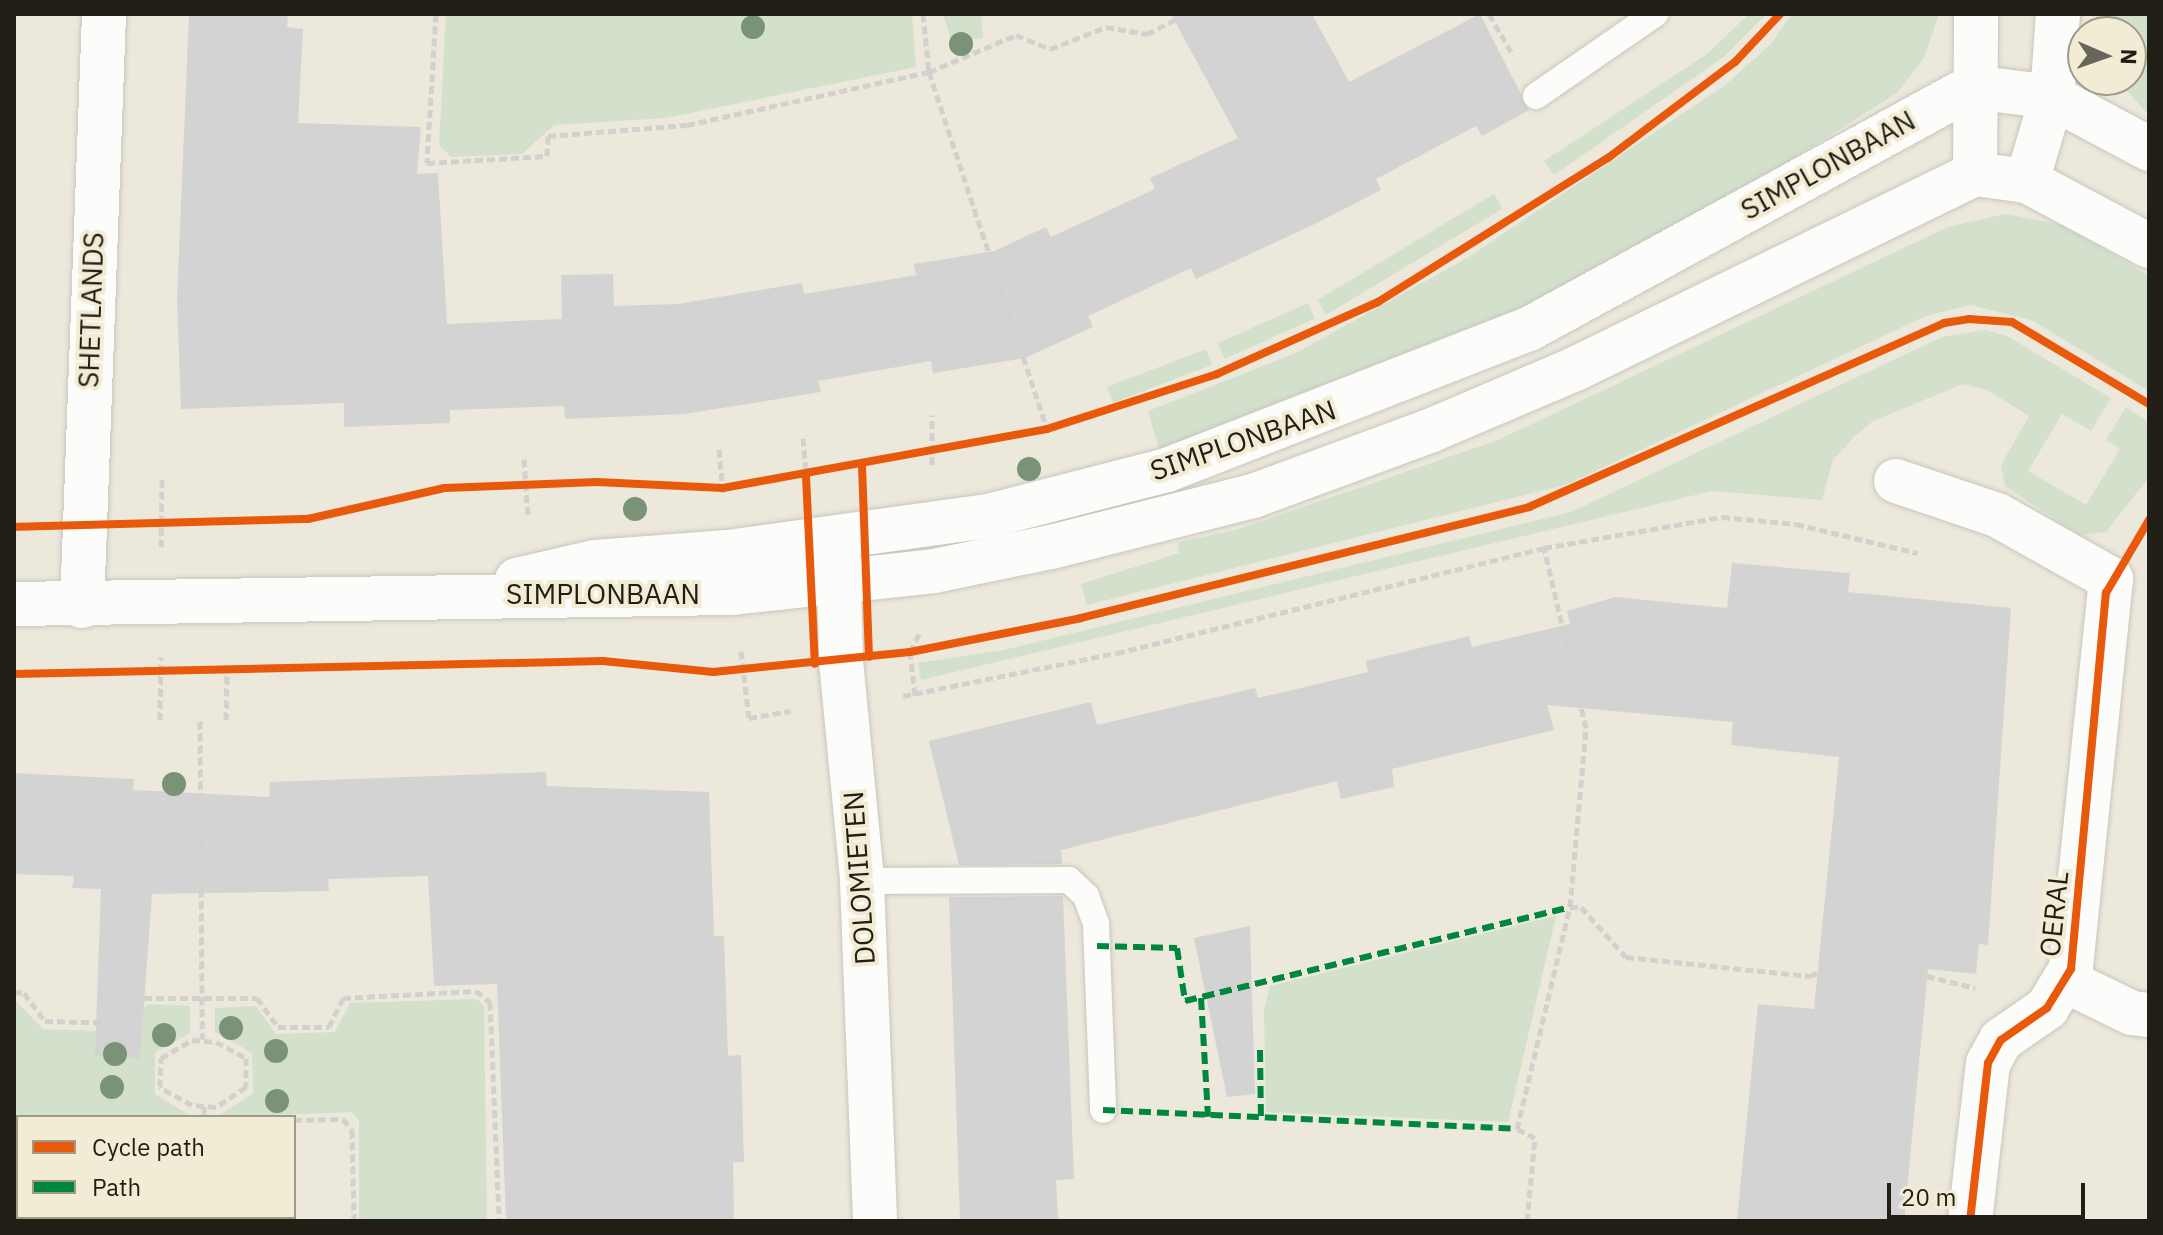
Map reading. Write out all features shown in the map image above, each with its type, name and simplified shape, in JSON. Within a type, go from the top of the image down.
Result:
[{"type":"street","name":"SHETLANDS","points":[[82,606],[104,14]]},
{"type":"street","points":[[1976,14],[1972,87],[1975,174],[2027,181],[2149,246]]},
{"type":"street","points":[[2027,181],[2052,97],[2058,14]]},
{"type":"street","points":[[1972,87],[2052,97],[2149,149]]},
{"type":"street","name":"SIMPLONBAAN","points":[[448,594],[595,562],[825,538],[988,516],[1137,477],[1349,403],[1529,329],[1972,87]]},
{"type":"street","name":"SIMPLONBAAN","points":[[14,604],[82,606],[448,594],[629,598],[839,584],[1051,547],[1268,491],[1575,369],[1975,174]]},
{"type":"street","name":"OERAL","points":[[1896,481],[1997,515],[2111,579],[2066,981],[2047,1008],[2001,1040],[1988,1063],[1970,1221]]},
{"type":"street","name":"DOLOMIETEN","points":[[825,538],[839,584],[842,681],[862,881],[875,1221]]},
{"type":"street","points":[[2066,981],[2132,1013],[2149,1015]]},
{"type":"lane","points":[[1536,96],[1655,14]]},
{"type":"lane","points":[[862,881],[1069,880],[1078,888],[1096,924],[1103,1110]]},
{"type":"path","points":[[436,14],[427,163],[547,156],[548,136],[687,125],[929,72],[1016,35],[1050,49],[1106,27],[1147,34],[1186,14]]},
{"type":"path","points":[[923,14],[929,72],[1047,429]]},
{"type":"path","points":[[932,415],[935,454],[932,481]]},
{"type":"path","points":[[1032,433],[1061,425]]},
{"type":"path","points":[[803,438],[806,476],[825,538]]},
{"type":"path","points":[[921,457],[947,452]]},
{"type":"path","points":[[524,459],[528,528]]},
{"type":"path","points":[[792,478],[817,474]]},
{"type":"path","points":[[512,485],[540,484]]},
{"type":"path","points":[[707,487],[737,486]]},
{"type":"path","points":[[728,672],[842,681],[915,695],[1117,653],[1544,548],[1722,517],[1796,524],[1935,557]]},
{"type":"path","points":[[85,527],[176,524]]},
{"type":"path","points":[[1527,1221],[1535,1138],[1517,1129],[1570,907],[1586,728],[1544,548]]},
{"type":"path","points":[[915,695],[910,652],[923,627]]},
{"type":"path","points":[[842,681],[923,648]]},
{"type":"path","points":[[145,674],[174,673]]},
{"type":"path","points":[[214,674],[243,673]]},
{"type":"path","points":[[226,720],[227,674]]},
{"type":"path","points":[[200,721],[202,1039]]},
{"type":"path","points":[[1570,907],[1581,907],[1626,957],[1810,976],[1831,966]]},
{"type":"path","points":[[1915,973],[1987,991]]},
{"type":"path","points":[[14,992],[24,993],[45,1021],[124,1023],[144,998],[257,998],[278,1027],[329,1027],[343,998],[476,991],[490,1002],[499,1221]]},
{"type":"path","points":[[202,1039],[246,1058],[246,1087],[216,1107],[204,1106],[160,1087],[161,1058],[202,1039]]},
{"type":"path","points":[[204,1106],[204,1115]]},
{"type":"path","points":[[296,1120],[343,1119],[352,1130],[354,1221]]},
{"type":"green space","points":[[446,14],[912,14],[916,67],[665,118],[554,125],[522,154],[451,157],[439,145]]},
{"type":"green space","points":[[943,14],[981,14],[983,38],[968,40],[966,50],[955,51]]},
{"type":"green space","points":[[1749,14],[1766,14],[1725,56],[1554,175],[1544,161],[1707,54]]},
{"type":"green space","points":[[1792,14],[1939,14],[1924,58],[1897,93],[1689,224],[1532,308],[1160,452],[1148,411],[1296,353],[1467,258],[1724,86],[1770,45]]},
{"type":"green space","points":[[2149,14],[2149,115],[2132,96],[2147,96],[2147,16],[2095,16]]},
{"type":"green space","points":[[1494,194],[1503,209],[1326,315],[1317,300]]},
{"type":"green space","points":[[2005,214],[2063,225],[2149,276],[2149,391],[2031,320],[1970,305],[1926,316],[1568,484],[1087,605],[1081,584],[1179,553],[1178,542],[1236,530],[1498,440],[1948,227]]},
{"type":"green space","points":[[1308,303],[1315,319],[1224,359],[1218,343]]},
{"type":"green space","points":[[1985,330],[2007,336],[2111,398],[2091,431],[2062,414],[2028,471],[2086,505],[2120,449],[2106,440],[2126,407],[2149,423],[2149,477],[2106,532],[2079,535],[2005,486],[2001,465],[2029,416],[1987,390],[1963,384],[1873,421],[1833,460],[1822,500],[1712,491],[921,680],[918,663],[1004,650],[1571,512],[1942,337]]},
{"type":"green space","points":[[1206,349],[1212,365],[1113,403],[1107,387]]},
{"type":"green space","points":[[1556,916],[1508,1122],[1266,1112],[1264,1011],[1270,986]]},
{"type":"green space","points":[[14,999],[43,1029],[127,1032],[147,1004],[190,1006],[190,1033],[155,1053],[155,1094],[189,1115],[16,1115],[14,1202]]},
{"type":"green space","points":[[477,999],[484,1006],[487,1221],[364,1221],[359,1217],[359,1121],[352,1112],[220,1115],[253,1093],[252,1053],[215,1032],[215,1008],[256,1006],[276,1034],[335,1032],[350,1003]]},
{"type":"building","points":[[189,14],[288,14],[287,27],[303,29],[298,123],[421,127],[417,174],[438,173],[447,324],[562,319],[561,275],[613,274],[614,306],[678,304],[802,283],[804,294],[916,275],[914,264],[994,251],[1046,227],[1051,237],[1155,189],[1150,178],[1238,138],[1171,14],[1312,14],[1349,82],[1480,14],[1529,110],[1482,136],[1476,126],[1376,179],[1381,190],[1317,223],[1196,279],[1191,268],[1088,316],[1093,327],[1025,358],[933,373],[931,361],[818,381],[821,392],[685,414],[565,419],[564,406],[450,410],[450,423],[344,427],[344,403],[181,409],[177,299]]},
{"type":"building","points":[[1732,563],[1850,573],[1848,592],[2011,608],[1988,945],[1979,944],[1976,974],[1928,969],[1904,1221],[1737,1221],[1758,1004],[1814,1009],[1839,757],[1731,745],[1733,722],[1547,705],[1554,730],[1392,769],[1394,787],[1341,799],[1337,781],[1061,850],[1062,864],[959,865],[929,741],[1091,702],[1097,725],[1255,688],[1258,698],[1368,672],[1366,661],[1469,636],[1472,647],[1570,624],[1567,611],[1615,597],[1727,608]]},
{"type":"building","points":[[546,772],[547,786],[709,792],[714,936],[724,936],[728,1056],[741,1055],[744,1162],[733,1162],[734,1221],[506,1221],[497,984],[434,986],[428,876],[328,879],[329,891],[152,894],[140,1058],[95,1056],[101,889],[72,888],[74,876],[14,874],[14,773],[134,779],[133,790],[269,797],[270,782]]},
{"type":"building","points":[[1063,896],[1074,1179],[1056,1180],[1058,1221],[960,1221],[949,897]]},
{"type":"building","points":[[1250,926],[1255,1094],[1227,1097],[1194,938]]},
{"type":"marked path","points":[[1097,946],[1177,948],[1185,1001],[1570,907]]},
{"type":"marked path","points":[[1201,998],[1208,1117]]},
{"type":"marked path","points":[[1260,1050],[1261,1118]]},
{"type":"marked path","points":[[1103,1110],[1517,1129]]},
{"type":"cycle path","points":[[14,527],[308,519],[445,488],[597,482],[723,488],[1047,429],[1217,374],[1378,302],[1608,158],[1735,62],[1780,14]]},
{"type":"cycle path","points":[[14,674],[603,661],[713,672],[910,652],[1081,618],[1529,507],[1944,323],[1969,319],[2012,322],[2149,404]]},
{"type":"cycle path","points":[[862,466],[869,657]]},
{"type":"cycle path","points":[[806,476],[815,664]]},
{"type":"cycle path","points":[[1970,1221],[1988,1063],[2001,1040],[2047,1008],[2071,969],[2106,593],[2149,520]]}]
